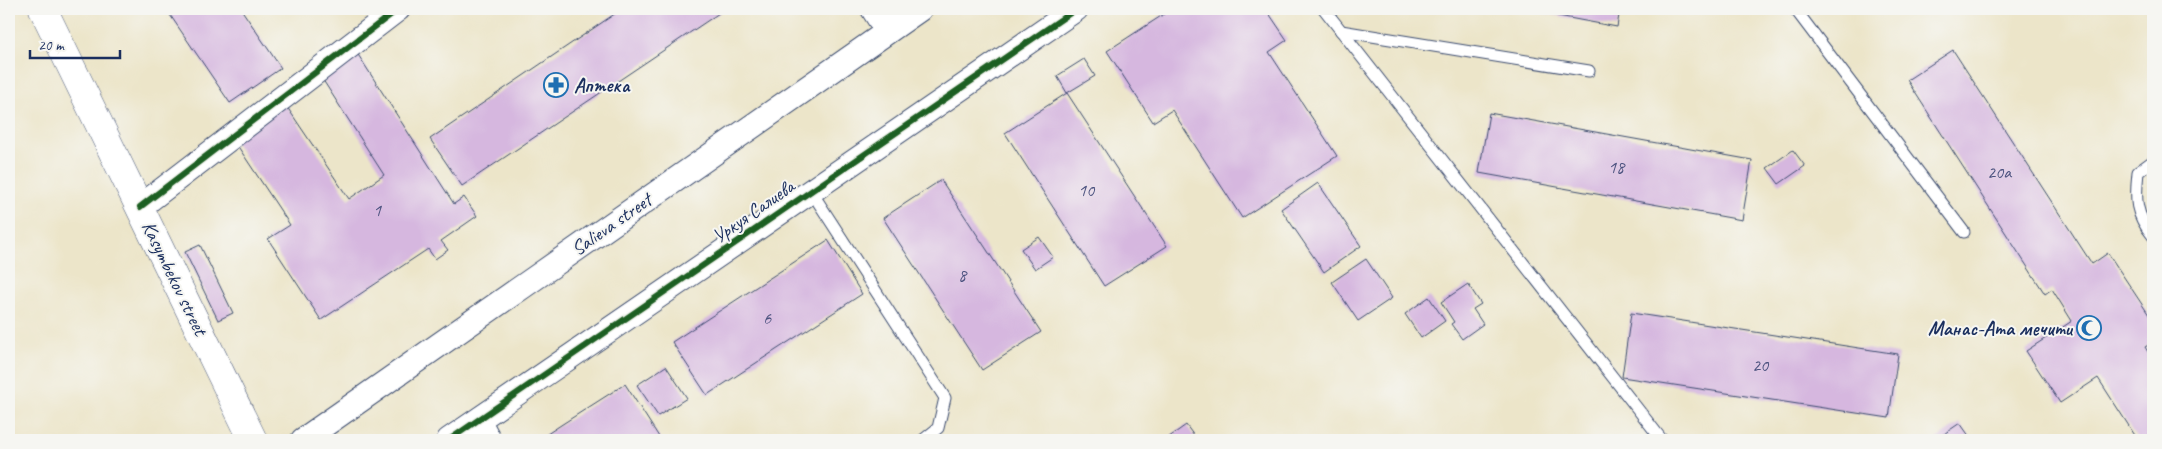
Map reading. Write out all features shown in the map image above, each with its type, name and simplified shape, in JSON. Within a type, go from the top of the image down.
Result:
[{"type":"highway","name":"Kasymbekov street","points":[[43,9],[253,440]]},
{"type":"street","points":[[140,207],[398,9]]},
{"type":"street","points":[[873,9],[887,30]]},
{"type":"street","name":"Salieva street","points":[[303,440],[887,30],[920,9]]},
{"type":"street","name":"Уркуя Салиева","points":[[449,440],[484,431],[811,191],[1076,9]]},
{"type":"lane","points":[[1324,9],[1662,440]]},
{"type":"lane","points":[[1795,9],[1964,232]]},
{"type":"lane","points":[[1341,31],[1589,71]]},
{"type":"lane","points":[[2153,161],[2138,172],[2135,197],[2141,221],[2153,236]]},
{"type":"lane","points":[[811,191],[945,398],[938,428],[923,440]]},
{"type":"building","points":[[166,9],[241,9],[281,68],[230,103]]},
{"type":"building","points":[[622,9],[725,9],[462,186],[430,139]]},
{"type":"building","points":[[1172,9],[1266,9],[1287,40],[1269,52],[1337,156],[1242,218],[1172,110],[1153,122],[1107,51]]},
{"type":"building","points":[[1521,9],[1620,9],[1617,27]]},
{"type":"building","points":[[1953,50],[2092,264],[2108,253],[2153,321],[2153,342],[2145,347],[2153,360],[2153,440],[2138,440],[2098,378],[2060,403],[2026,351],[2072,321],[2052,289],[2045,294],[1907,80]]},
{"type":"building","points":[[357,53],[454,204],[464,197],[477,216],[441,241],[448,250],[435,259],[428,249],[321,320],[268,239],[290,225],[231,136],[283,101],[349,199],[384,175],[321,77]]},
{"type":"building","points":[[1084,59],[1095,76],[1067,93],[1057,76]]},
{"type":"building","points":[[1067,93],[1167,246],[1104,286],[1005,133]]},
{"type":"building","points":[[1489,113],[1752,160],[1742,220],[1479,173]]},
{"type":"building","points":[[1793,150],[1805,166],[1779,184],[1767,168]]},
{"type":"building","points":[[941,180],[1041,332],[982,370],[883,218]]},
{"type":"building","points":[[1318,183],[1361,246],[1324,272],[1281,209]]},
{"type":"building","points":[[1039,237],[1053,257],[1035,269],[1021,249]]},
{"type":"building","points":[[828,240],[862,294],[707,395],[672,342]]},
{"type":"building","points":[[200,245],[233,313],[218,320],[185,252]]},
{"type":"building","points":[[1366,259],[1392,298],[1358,321],[1332,282]]},
{"type":"building","points":[[1468,284],[1481,304],[1473,309],[1483,324],[1462,339],[1451,324],[1454,322],[1441,302]]},
{"type":"building","points":[[1429,297],[1445,321],[1421,338],[1405,314]]},
{"type":"building","points":[[1631,313],[1898,354],[1889,418],[1622,377]]},
{"type":"building","points":[[666,366],[687,398],[658,416],[637,385]]},
{"type":"building","points":[[625,384],[661,440],[538,440],[564,423]]},
{"type":"building","points":[[1960,423],[1972,440],[1935,440]]},
{"type":"building","points":[[1186,425],[1197,440],[1165,440]]},
{"type":"cycle path","points":[[140,207],[398,9]]},
{"type":"cycle path","points":[[449,440],[1076,9]]},
{"type":"place","name":"Аптека","points":[[556,85]]},
{"type":"place","name":"Манас-Ата мечити","points":[[2089,328]]}]
